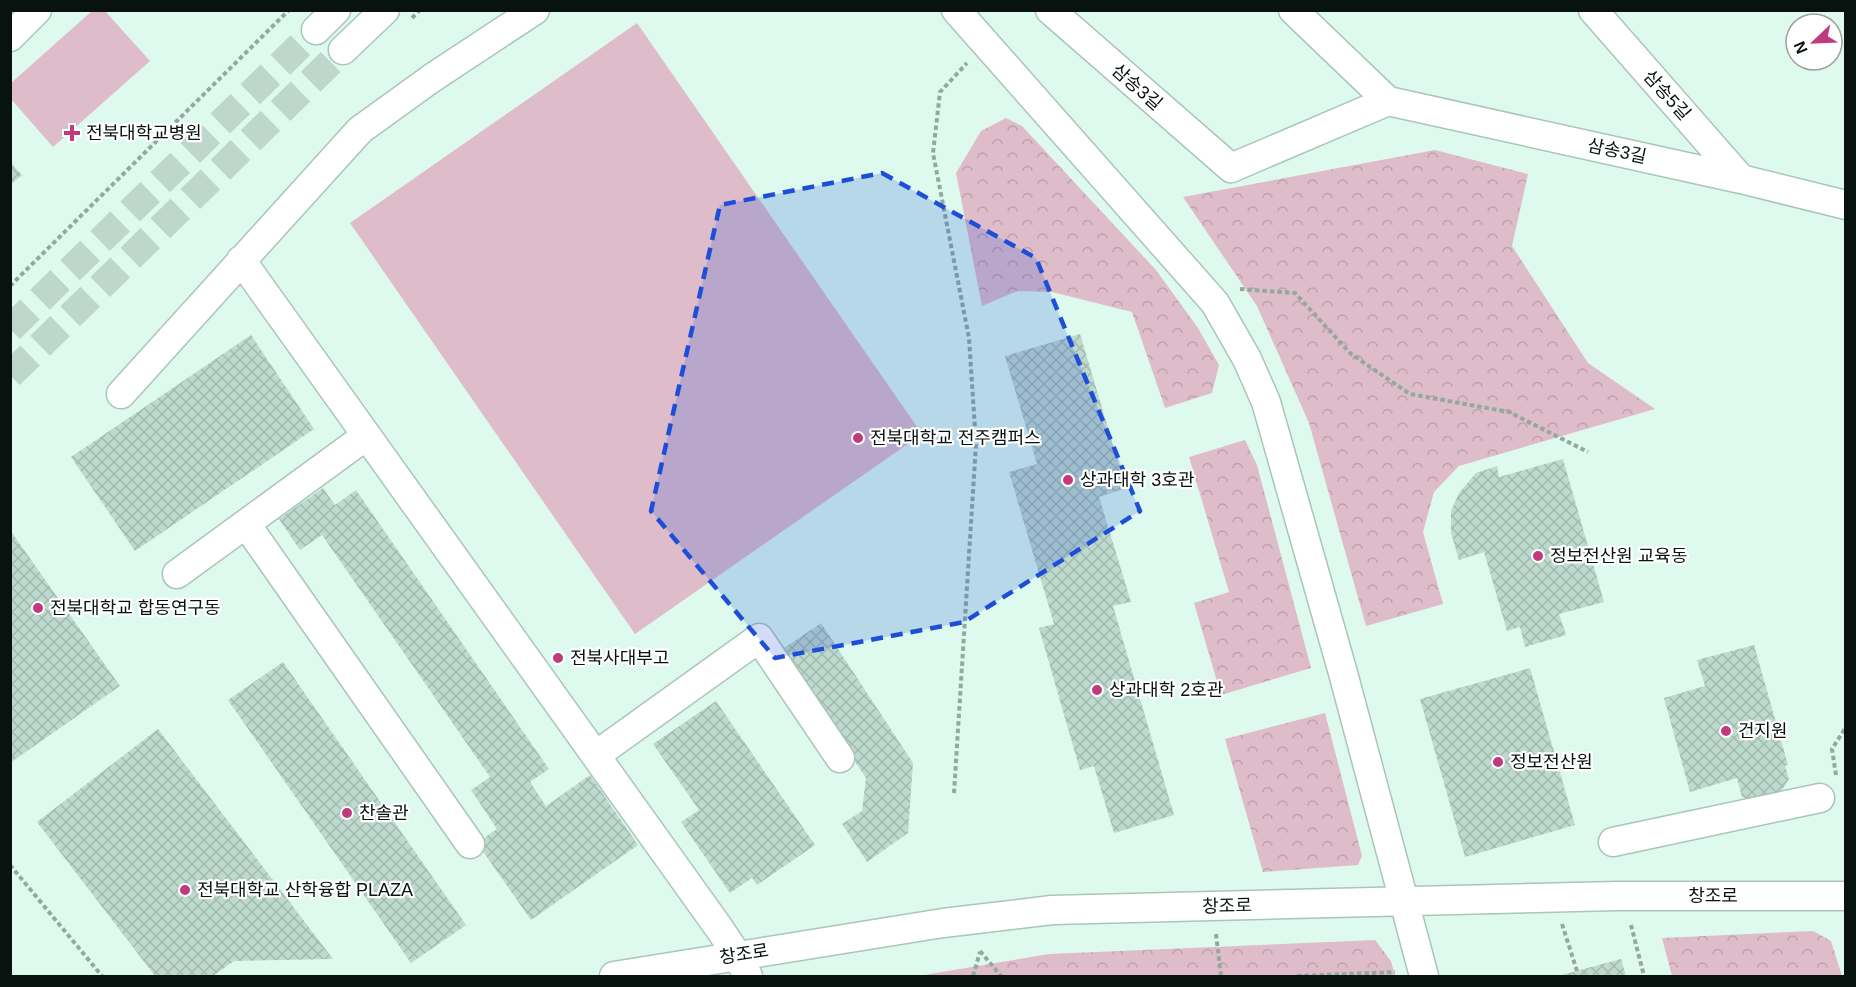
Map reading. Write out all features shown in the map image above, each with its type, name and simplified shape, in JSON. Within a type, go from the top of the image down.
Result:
[{"type":"street","points":[[10,37],[37,10]]},
{"type":"street","points":[[343,50],[384,10]]},
{"type":"street","points":[[121,394],[360,130],[432,78],[535,10]]},
{"type":"street","points":[[956,10],[1215,303],[1247,358],[1269,414],[1404,902],[1413,974]]},
{"type":"street","name":"삼송3길","points":[[1050,10],[1231,168],[1389,101],[1742,178],[1845,206]]},
{"type":"street","points":[[1293,10],[1389,101]]},
{"type":"street","name":"삼송5길","points":[[1593,10],[1742,178]]},
{"type":"street","points":[[241,260],[596,755],[742,966]]},
{"type":"street","points":[[177,574],[366,436]]},
{"type":"street","points":[[246,524],[470,844]]},
{"type":"street","points":[[596,755],[759,638],[840,758]]},
{"type":"street","points":[[1613,842],[1829,790]]},
{"type":"street","name":"창조로","points":[[614,976],[742,966],[943,923],[1052,910],[1617,896],[1845,896]]},
{"type":"path","points":[[10,286],[289,10]]},
{"type":"path","points":[[954,793],[976,444],[969,338],[933,153],[940,92],[970,61]]},
{"type":"path","points":[[1238,289],[1295,293],[1352,354],[1410,394],[1509,412],[1588,452]]},
{"type":"path","points":[[1829,790],[1832,749],[1845,727]]},
{"type":"path","points":[[10,865],[102,976]]},
{"type":"path","points":[[1630,922],[1644,976]]},
{"type":"path","points":[[1562,923],[1577,971]]},
{"type":"path","points":[[1216,934],[1221,976]]},
{"type":"path","points":[[973,976],[980,951],[1001,976]]},
{"type":"path","points":[[1297,976],[1413,974]]},
{"type":"highlighted area","points":[[882,173],[1036,258],[1140,511],[964,622],[775,658],[651,511],[720,205]]},
{"type":"green space","points":[[92,11],[105,11],[150,61],[53,147],[11,99],[11,83]]},
{"type":"green space","points":[[637,23],[922,434],[635,634],[350,223]]},
{"type":"green space","points":[[1006,118],[1022,126],[1156,270],[1198,328],[1219,365],[1212,393],[1165,408],[1132,312],[1052,292],[1017,291],[982,306],[956,173],[981,131]]},
{"type":"green space","points":[[1435,150],[1528,174],[1512,246],[1588,363],[1655,409],[1459,466],[1434,492],[1423,532],[1443,604],[1366,626],[1309,423],[1257,306],[1183,197]]},
{"type":"green space","points":[[1245,440],[1257,465],[1311,668],[1221,695],[1194,603],[1229,592],[1189,457]]},
{"type":"green space","points":[[1325,713],[1362,856],[1358,865],[1263,872],[1225,739]]},
{"type":"green space","points":[[1813,931],[1831,941],[1842,976],[1672,976],[1662,938]]},
{"type":"green space","points":[[1375,940],[1391,961],[1395,976],[918,976],[1049,954]]},
{"type":"building","points":[[10,162],[22,175],[10,185]]},
{"type":"building","points":[[1080,334],[1126,488],[1099,497],[1131,602],[1113,606],[1174,815],[1114,833],[1094,766],[1080,770],[1039,628],[1054,624],[1009,472],[1037,464],[1005,356]]},
{"type":"building","points":[[251,335],[314,429],[135,551],[71,457]]},
{"type":"building","name":"정보전산원 교육동","points":[[1563,459],[1604,602],[1559,614],[1566,635],[1525,647],[1520,627],[1507,631],[1484,552],[1459,560],[1451,533],[1451,511],[1459,493],[1476,473],[1497,466],[1499,477]]},
{"type":"building","points":[[323,488],[335,505],[356,490],[549,769],[530,782],[546,806],[590,775],[638,845],[531,920],[477,843],[497,829],[471,790],[490,777],[322,535],[300,550],[279,519]]},
{"type":"building","name":"전북대학교 합동연구동","points":[[10,530],[120,686],[10,763]]},
{"type":"building","points":[[821,623],[913,763],[908,833],[867,862],[842,824],[862,811],[866,778],[781,650]]},
{"type":"building","name":"건지원","points":[[1754,645],[1788,765],[1785,766],[1789,779],[1782,790],[1770,800],[1754,801],[1742,797],[1737,778],[1690,792],[1664,698],[1705,686],[1697,660]]},
{"type":"building","name":"찬솔관","points":[[283,662],[466,925],[411,963],[228,700]]},
{"type":"building","name":"정보전산원","points":[[1530,668],[1575,825],[1465,857],[1420,699]]},
{"type":"building","points":[[716,701],[815,845],[757,885],[752,878],[730,893],[681,822],[699,810],[653,744]]},
{"type":"building","name":"전북대학교 산학융합 PLAZA","points":[[158,729],[333,959],[234,961],[213,976],[155,976],[37,822]]},
{"type":"building","points":[[1621,959],[1626,976],[1558,976]]},
{"type":"tunnel","points":[[10,329],[316,30]]},
{"type":"tunnel","points":[[10,375],[343,50]]},
{"type":"place","name":"전북대학교병원","points":[[72,133]]},
{"type":"place","name":"전북대학교 전주캠퍼스","points":[[858,438]]},
{"type":"place","name":"상과대학 3호관","points":[[1068,480]]},
{"type":"place","name":"정보전산원 교육동","points":[[1538,556]]},
{"type":"place","name":"전북대학교 합동연구동","points":[[38,608]]},
{"type":"place","name":"전북사대부고","points":[[558,658]]},
{"type":"place","name":"상과대학 2호관","points":[[1097,690]]},
{"type":"place","name":"건지원","points":[[1726,731]]},
{"type":"place","name":"정보전산원","points":[[1498,762]]},
{"type":"place","name":"찬솔관","points":[[347,813]]},
{"type":"place","name":"전북대학교 산학융합 PLAZA","points":[[185,890]]}]
